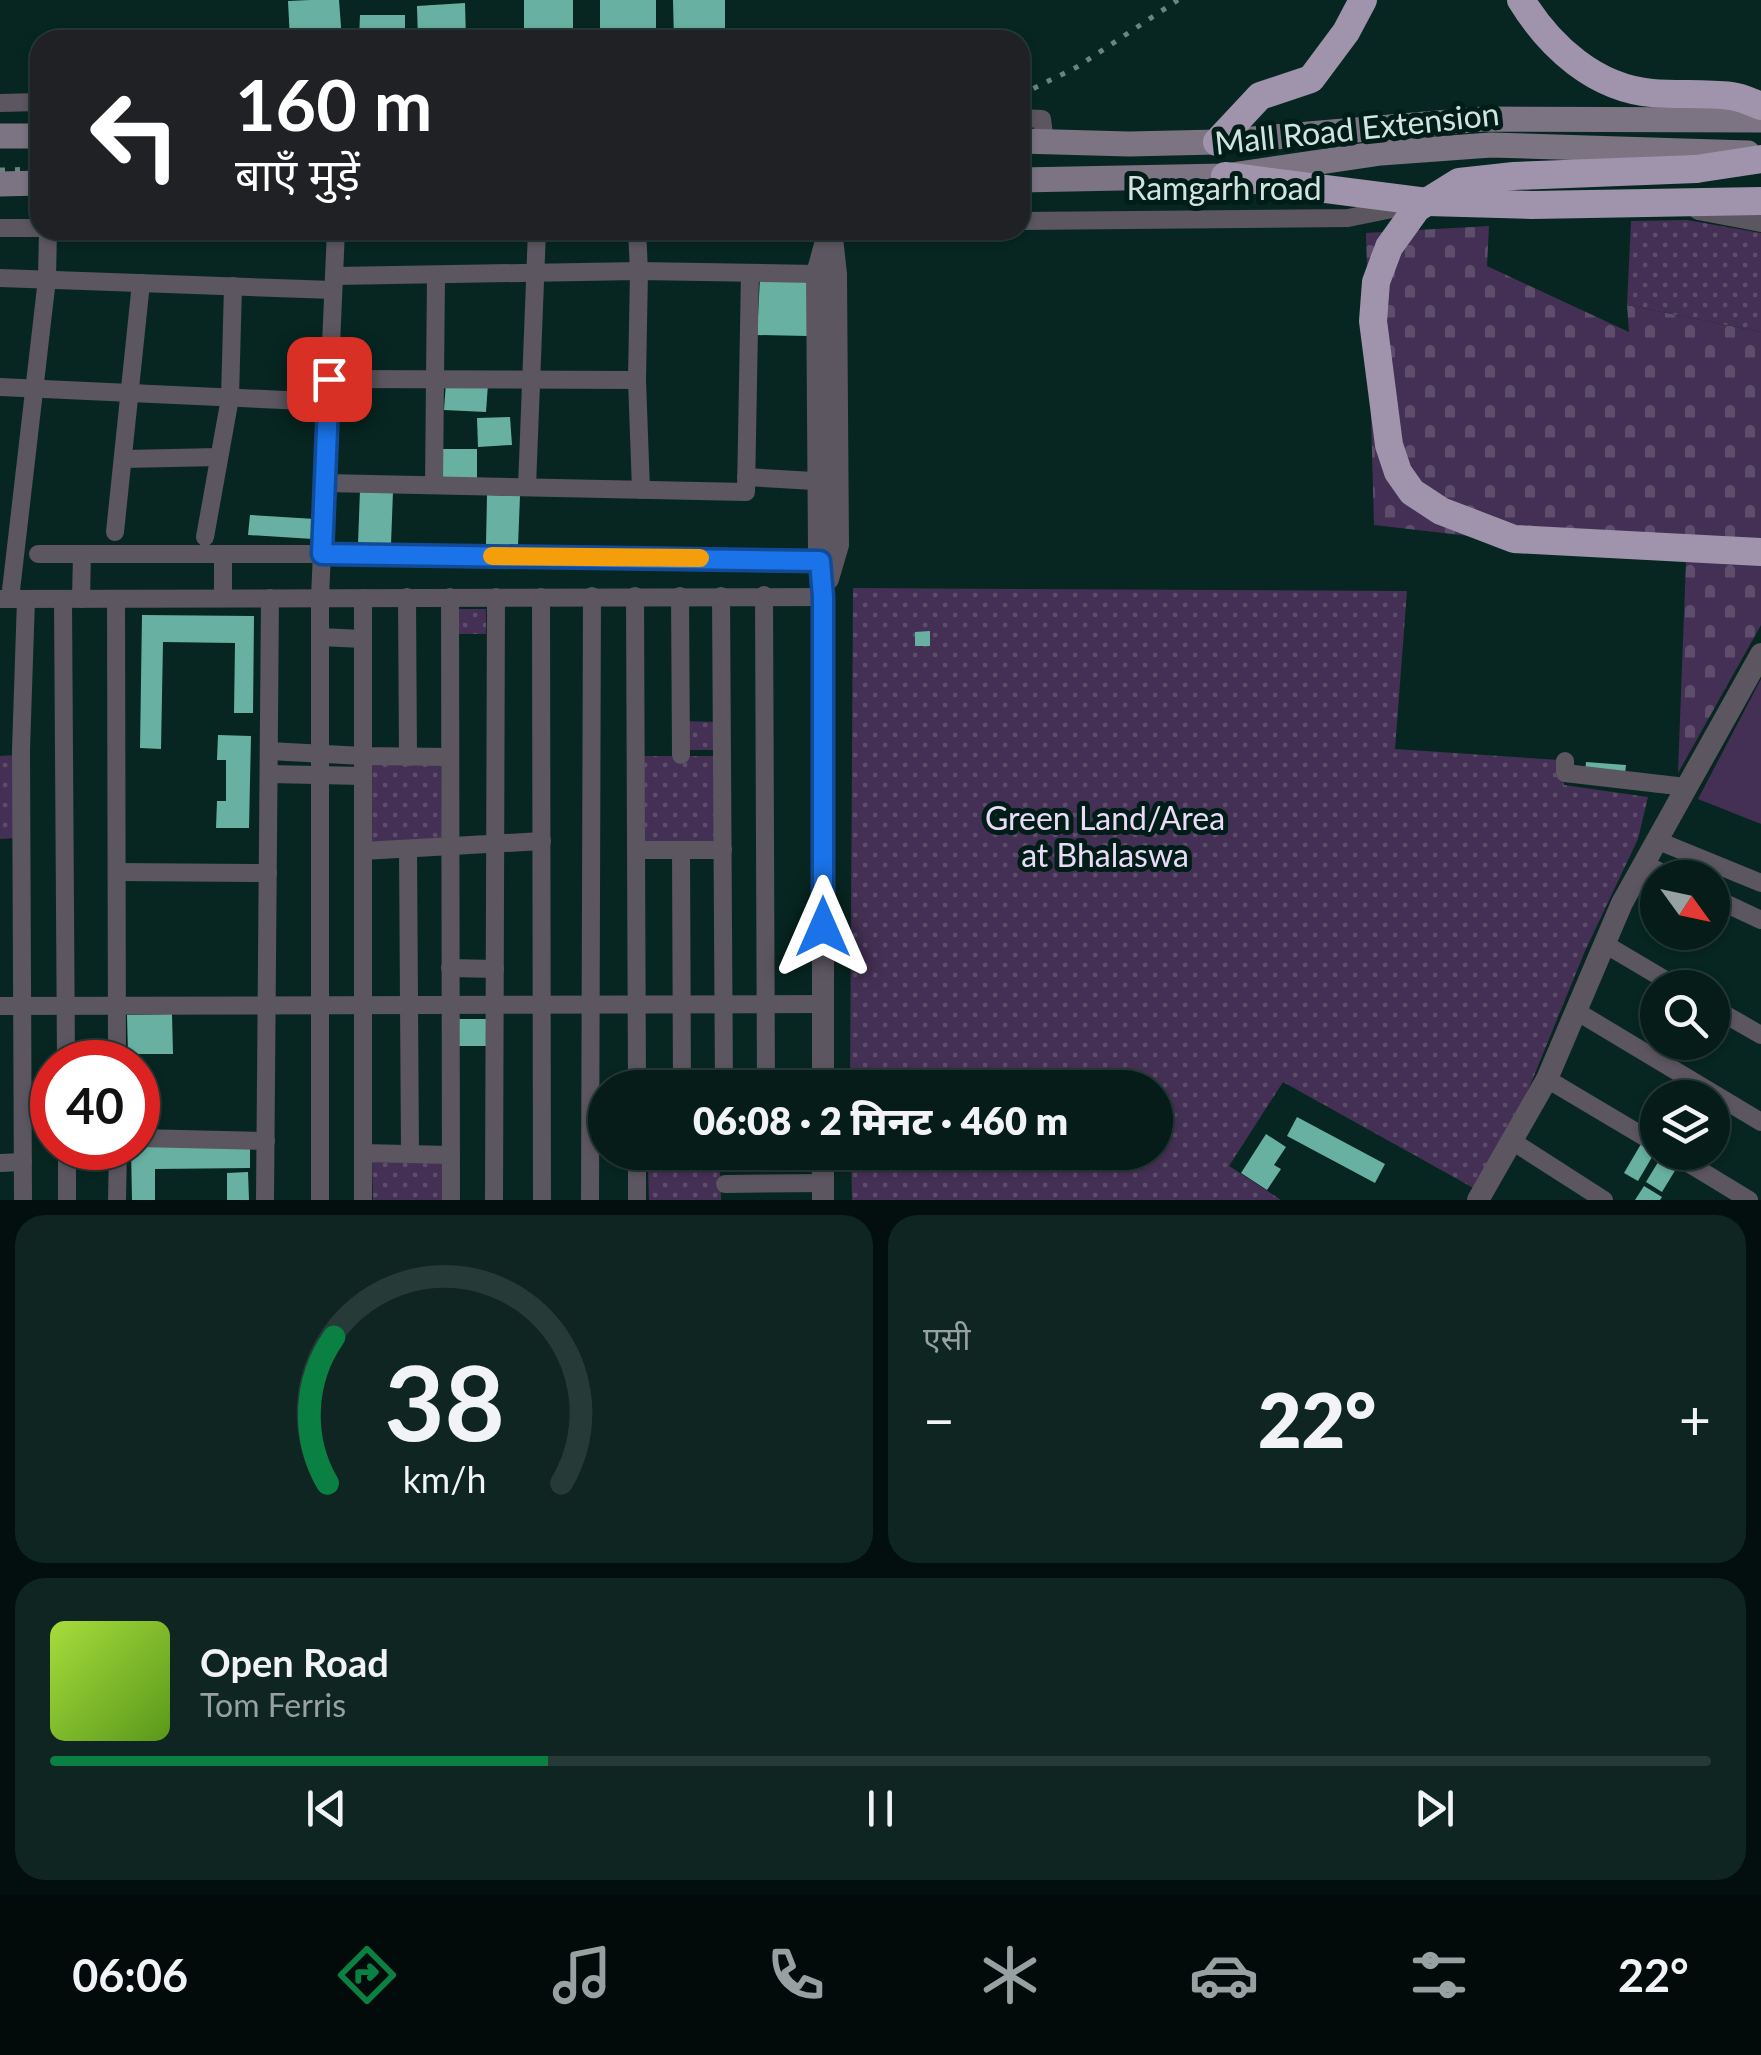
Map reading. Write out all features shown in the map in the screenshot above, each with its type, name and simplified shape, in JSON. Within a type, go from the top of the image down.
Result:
[{"type":"highway","points":[[1217,142],[1260,96],[1312,79],[1346,32],[1363,0]]},
{"type":"highway","points":[[1521,0],[1551,40],[1580,67],[1613,83],[1648,93],[1735,96],[1761,106]]},
{"type":"highway","points":[[1761,156],[1696,169],[1459,182],[1416,208],[1389,247],[1376,282],[1372,321],[1390,445],[1398,472],[1412,492],[1441,511],[1514,539],[1761,552]]},
{"type":"highway","points":[[1224,176],[1427,202],[1532,205],[1761,201]]},
{"type":"main road","name":"Mall Road Extension","points":[[1036,134],[1129,144],[1217,142],[1483,119],[1761,120]]},
{"type":"main road","points":[[0,136],[30,136]]},
{"type":"main road","name":"Mall Road Extension","points":[[1030,180],[1224,176],[1381,153],[1491,145],[1761,156]]},
{"type":"main road","points":[[0,184],[30,183]]},
{"type":"street","points":[[0,102],[30,102]]},
{"type":"street","name":"Ramgarh road","points":[[1030,221],[1348,218],[1427,202]]},
{"type":"street","points":[[1646,202],[1761,223]]},
{"type":"street","points":[[0,228],[30,228]]},
{"type":"street","points":[[23,1200],[21,750],[26,636],[12,599],[47,280],[48,240]]},
{"type":"street","points":[[320,1200],[320,598],[335,240]]},
{"type":"street","points":[[527,488],[537,240]]},
{"type":"street","points":[[637,240],[641,490]]},
{"type":"street","points":[[823,597],[838,545],[828,482],[817,274],[827,240]]},
{"type":"street","points":[[823,1070],[820,561],[828,482],[836,274],[831,240]]},
{"type":"street","points":[[0,278],[233,286],[639,271],[817,274]]},
{"type":"street","points":[[325,483],[746,492],[750,272]]},
{"type":"street","points":[[434,485],[436,276]]},
{"type":"street","points":[[114,532],[142,283]]},
{"type":"street","points":[[206,537],[230,398],[233,286]]},
{"type":"street","points":[[329,379],[637,380]]},
{"type":"street","points":[[0,387],[328,402]]},
{"type":"street","points":[[124,459],[219,457]]},
{"type":"street","points":[[746,477],[828,482]]},
{"type":"street","points":[[38,554],[820,561]]},
{"type":"street","points":[[66,1040],[63,635],[82,554]]},
{"type":"street","points":[[223,554],[223,598]]},
{"type":"street","points":[[541,596],[542,1200]]},
{"type":"street","points":[[590,1200],[592,596]]},
{"type":"street","points":[[634,596],[636,1070]]},
{"type":"street","points":[[680,596],[681,755]]},
{"type":"street","points":[[721,596],[724,1070]]},
{"type":"street","points":[[764,596],[766,1070]]},
{"type":"street","points":[[407,597],[408,756]]},
{"type":"street","points":[[450,597],[451,1200]]},
{"type":"street","points":[[494,1200],[496,597]]},
{"type":"street","points":[[12,599],[823,597]]},
{"type":"street","points":[[116,598],[117,1040]]},
{"type":"street","points":[[265,1200],[270,598]]},
{"type":"street","points":[[362,1200],[363,598]]},
{"type":"street","points":[[26,636],[63,635]]},
{"type":"street","points":[[320,637],[363,639]]},
{"type":"street","points":[[1645,860],[1761,654]]},
{"type":"street","points":[[0,750],[21,750]]},
{"type":"street","points":[[268,752],[450,757]]},
{"type":"street","points":[[1565,761],[1565,773],[1686,787]]},
{"type":"street","points":[[269,774],[363,776]]},
{"type":"street","points":[[1656,840],[1761,883]]},
{"type":"street","points":[[362,851],[542,842]]},
{"type":"street","points":[[408,849],[410,1154]]},
{"type":"street","points":[[636,850],[723,850]]},
{"type":"street","points":[[681,850],[682,1070]]},
{"type":"street","points":[[0,851],[21,851]]},
{"type":"street","points":[[1478,1200],[1547,1079],[1603,943],[1640,869]]},
{"type":"street","points":[[116,872],[268,873]]},
{"type":"street","points":[[1730,905],[1761,920]]},
{"type":"street","points":[[1603,943],[1649,970]]},
{"type":"street","points":[[450,968],[495,969]]},
{"type":"street","points":[[0,1006],[823,1004]]},
{"type":"street","points":[[1576,1011],[1761,1122]]},
{"type":"street","points":[[1730,1016],[1761,1034]]},
{"type":"street","points":[[1547,1079],[1640,1134]]},
{"type":"street","points":[[160,1139],[266,1141]]},
{"type":"street","points":[[1512,1142],[1604,1200]]},
{"type":"street","points":[[362,1153],[450,1154]]},
{"type":"street","points":[[0,1162],[23,1162]]},
{"type":"street","points":[[67,1170],[67,1200]]},
{"type":"street","points":[[118,1170],[118,1200]]},
{"type":"street","points":[[637,1170],[637,1200]]},
{"type":"street","points":[[1700,1170],[1749,1200]]},
{"type":"street","points":[[725,1192],[766,1192],[823,1174]]},
{"type":"green space","points":[[1687,220],[1761,233],[1761,332],[1627,305],[1631,221]]},
{"type":"green space","points":[[1489,226],[1487,266],[1629,332],[1627,305],[1761,332],[1761,625],[1678,773],[1686,561],[1374,525],[1366,233]]},
{"type":"green space","name":"Green Land/Area at Bhalaswa","points":[[853,588],[1407,591],[1395,749],[1559,760],[1564,785],[1648,797],[1638,839],[1585,951],[1509,1137],[1477,1190],[1283,1082],[1229,1166],[1281,1200],[852,1200],[851,1170],[1173,1170],[1173,1070],[850,1070]]},
{"type":"green space","points":[[454,609],[486,609],[486,634],[454,634]]},
{"type":"green space","points":[[1761,679],[1761,824],[1698,799]]},
{"type":"green space","points":[[686,721],[717,722],[716,750],[685,750]]},
{"type":"green space","points":[[15,755],[15,838],[0,839],[0,756]]},
{"type":"green space","points":[[641,756],[718,756],[717,845],[641,846]]},
{"type":"green space","points":[[441,762],[442,845],[370,846],[369,763]]},
{"type":"green space","points":[[445,1161],[445,1200],[373,1200],[372,1162]]},
{"type":"green space","points":[[648,1170],[720,1170],[721,1200],[649,1200]]},
{"type":"building","points":[[339,0],[341,30],[289,30],[288,1]]},
{"type":"building","points":[[524,0],[573,0],[573,30],[524,30]]},
{"type":"building","points":[[600,0],[656,0],[656,30],[600,30]]},
{"type":"building","points":[[673,0],[725,0],[725,30],[674,30]]},
{"type":"building","points":[[465,3],[466,30],[418,30],[417,6]]},
{"type":"building","points":[[360,15],[405,15],[405,30],[359,30]]},
{"type":"building","points":[[760,278],[807,278],[807,336],[757,335]]},
{"type":"building","points":[[446,382],[488,384],[486,412],[444,410]]},
{"type":"building","points":[[510,417],[512,445],[478,447],[477,418]]},
{"type":"building","points":[[441,449],[477,449],[477,479],[441,479]]},
{"type":"building","points":[[360,490],[393,491],[391,545],[358,544]]},
{"type":"building","points":[[487,495],[520,496],[518,546],[486,545]]},
{"type":"building","points":[[250,515],[315,519],[313,539],[248,535]]},
{"type":"building","points":[[142,615],[254,616],[253,713],[234,713],[235,643],[163,642],[161,749],[140,748]]},
{"type":"building","points":[[930,631],[930,646],[915,646],[915,632]]},
{"type":"building","points":[[218,735],[251,736],[249,828],[216,828],[217,801],[226,801],[226,760],[217,760]]},
{"type":"building","points":[[1586,762],[1626,765],[1625,775],[1585,772]]},
{"type":"building","points":[[172,1014],[173,1054],[160,1054],[160,1040],[128,1040],[127,1015]]},
{"type":"building","points":[[455,1019],[491,1019],[491,1046],[455,1046]]},
{"type":"building","points":[[1297,1117],[1385,1164],[1375,1183],[1287,1136]]},
{"type":"building","points":[[1266,1134],[1286,1147],[1274,1165],[1281,1169],[1267,1190],[1241,1173]]},
{"type":"building","points":[[250,1143],[250,1168],[160,1169],[160,1144]]},
{"type":"building","points":[[1640,1146],[1640,1170],[1644,1170],[1638,1181],[1624,1173]]},
{"type":"building","points":[[131,1170],[155,1170],[155,1200],[132,1200]]},
{"type":"building","points":[[1653,1170],[1675,1170],[1662,1192],[1646,1182]]},
{"type":"building","points":[[248,1172],[249,1200],[227,1200],[227,1173]]},
{"type":"building","points":[[1644,1186],[1662,1197],[1660,1200],[1635,1200]]},
{"type":"railway","points":[[1030,90],[1077,67],[1178,0]]},
{"type":"railway","points":[[0,170],[30,169]]},
{"type":"slow traffic","points":[[492,556],[700,558]]},
{"type":"route","points":[[329,379],[322,554],[820,561],[823,927]]}]
